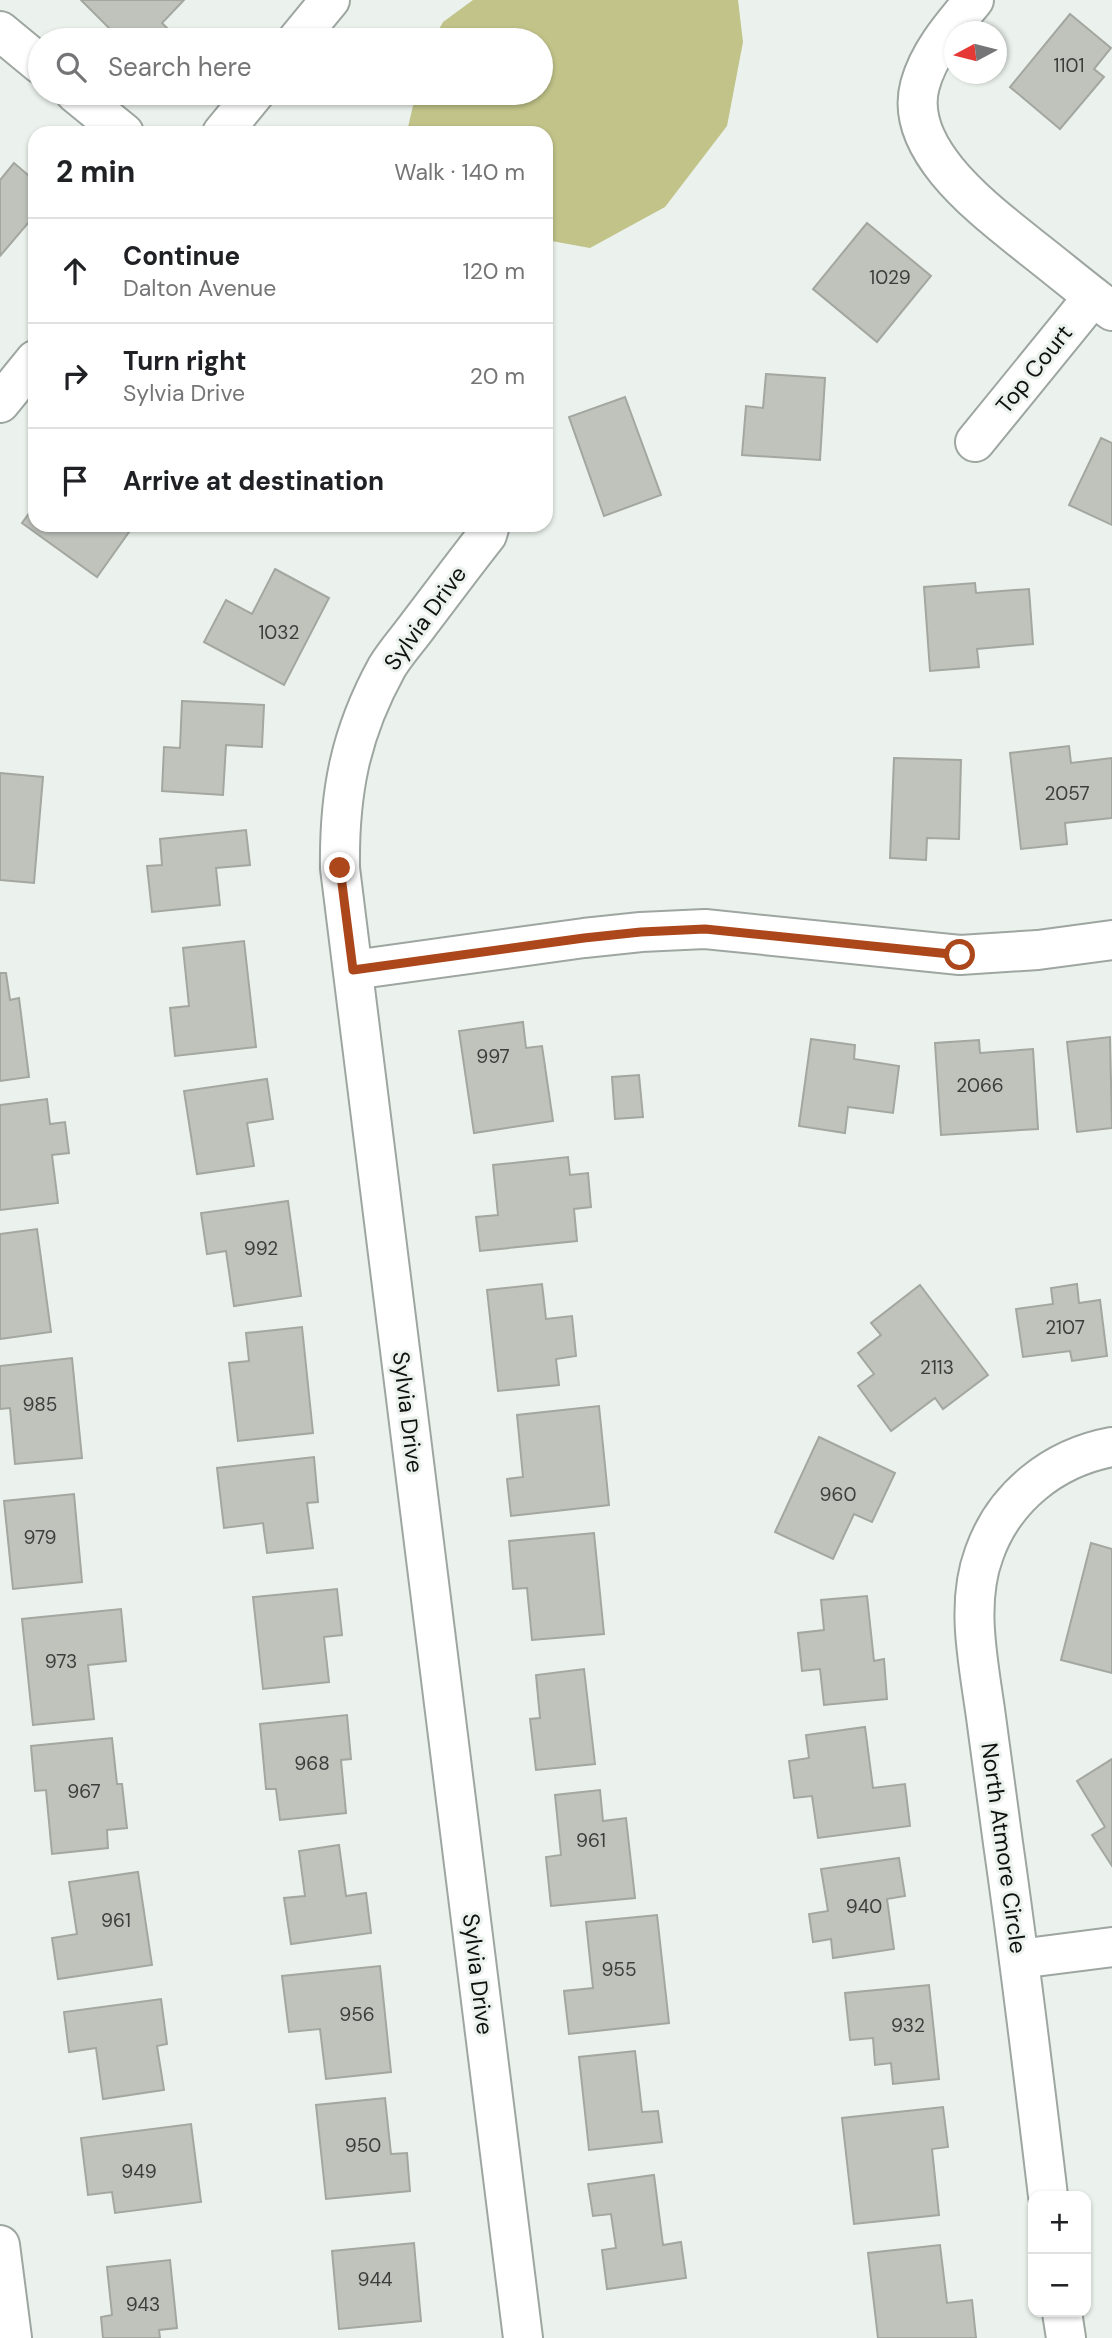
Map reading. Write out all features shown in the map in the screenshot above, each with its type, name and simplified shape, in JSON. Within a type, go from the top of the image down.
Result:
[{"type":"street","points":[[307,28],[330,0]]},
{"type":"street","points":[[974,0],[950,28],[931,57],[919,86],[918,110],[926,137],[943,166],[970,197],[1102,304]]},
{"type":"street","points":[[0,31],[28,54]]},
{"type":"street","points":[[90,105],[115,126]]},
{"type":"street","points":[[228,126],[244,105]]},
{"type":"street","name":"Top Court","points":[[975,442],[1102,304]]},
{"type":"street","points":[[0,403],[28,369]]},
{"type":"street","name":"Sylvia Drive","points":[[488,532],[388,666],[354,742],[344,781],[340,868],[523,2338]]},
{"type":"street","points":[[353,970],[584,938],[705,929],[960,955],[1038,950],[1112,940]]},
{"type":"street","name":"North Atmore Circle","points":[[1047,2191],[1019,1959],[979,1672],[975,1614],[983,1556],[995,1527],[1010,1506],[1033,1482],[1055,1467],[1082,1454],[1112,1447]]},
{"type":"street","points":[[1019,1959],[1112,1947]]},
{"type":"street","points":[[0,2245],[12,2338]]},
{"type":"street","points":[[1063,2317],[1066,2338]]},
{"type":"green space","points":[[473,0],[738,0],[743,42],[727,126],[665,207],[590,248],[553,241],[553,126],[408,126],[413,105],[553,105],[553,28],[440,28],[443,22]]},
{"type":"building","points":[[81,0],[184,0],[162,23],[167,28],[109,28]]},
{"type":"building","points":[[1070,14],[1111,48],[1094,69],[1104,77],[1060,129],[1010,87]]},
{"type":"building","points":[[14,163],[28,175],[28,223],[0,256],[0,180]]},
{"type":"building","points":[[867,223],[931,276],[877,342],[813,289]]},
{"type":"building","points":[[766,374],[825,378],[820,460],[742,455],[746,406],[763,408]]},
{"type":"building","points":[[625,397],[661,495],[604,516],[569,417]]},
{"type":"building","points":[[1101,438],[1112,443],[1112,525],[1069,505]]},
{"type":"building","points":[[28,515],[28,527],[22,523]]},
{"type":"building","points":[[34,532],[129,532],[97,577]]},
{"type":"building","points":[[275,569],[329,598],[284,685],[204,642],[226,600],[252,614]]},
{"type":"building","points":[[975,583],[976,593],[1029,589],[1033,644],[977,649],[979,667],[930,671],[924,587]]},
{"type":"building","points":[[182,701],[264,705],[262,747],[226,745],[223,795],[162,791],[164,747],[180,748]]},
{"type":"building","points":[[1069,746],[1071,763],[1112,758],[1112,818],[1065,823],[1067,844],[1021,849],[1010,753]]},
{"type":"building","points":[[894,758],[961,760],[959,839],[927,838],[926,860],[890,858]]},
{"type":"building","points":[[0,773],[43,777],[34,883],[0,880]]},
{"type":"building","points":[[246,830],[250,865],[216,868],[220,905],[152,912],[147,866],[162,865],[160,839]]},
{"type":"building","points":[[244,941],[256,1047],[175,1056],[170,1008],[189,1006],[183,948]]},
{"type":"building","points":[[0,973],[6,973],[10,1000],[19,998],[29,1077],[0,1081]]},
{"type":"building","points":[[523,1022],[526,1048],[542,1046],[553,1121],[474,1133],[459,1031]]},
{"type":"building","points":[[1110,1037],[1112,1128],[1077,1132],[1067,1042]]},
{"type":"building","points":[[811,1039],[855,1045],[854,1059],[899,1066],[893,1113],[848,1107],[845,1133],[799,1126]]},
{"type":"building","points":[[979,1040],[980,1053],[1033,1049],[1038,1129],[941,1135],[935,1043]]},
{"type":"building","points":[[639,1075],[643,1117],[615,1119],[612,1077]]},
{"type":"building","points":[[267,1079],[273,1119],[247,1123],[254,1166],[197,1174],[184,1091]]},
{"type":"building","points":[[47,1099],[50,1124],[65,1122],[69,1153],[52,1155],[58,1203],[0,1210],[0,1105]]},
{"type":"building","points":[[568,1157],[570,1175],[588,1173],[591,1207],[574,1209],[577,1241],[480,1251],[476,1217],[498,1215],[493,1165]]},
{"type":"building","points":[[288,1201],[301,1296],[234,1306],[226,1251],[207,1254],[201,1213]]},
{"type":"building","points":[[37,1229],[51,1332],[0,1339],[0,1234]]},
{"type":"building","points":[[542,1284],[546,1319],[572,1316],[576,1356],[556,1359],[559,1385],[498,1391],[487,1290]]},
{"type":"building","points":[[1077,1284],[1079,1303],[1100,1300],[1107,1356],[1072,1361],[1070,1351],[1023,1357],[1016,1309],[1053,1304],[1051,1288]]},
{"type":"building","points":[[920,1285],[988,1375],[943,1409],[935,1398],[891,1431],[858,1386],[874,1374],[858,1353],[881,1335],[871,1323]]},
{"type":"building","points":[[302,1327],[313,1433],[238,1441],[229,1363],[249,1361],[246,1333]]},
{"type":"building","points":[[72,1358],[82,1458],[15,1464],[10,1408],[0,1409],[0,1366]]},
{"type":"building","points":[[599,1406],[609,1505],[511,1516],[507,1479],[523,1477],[517,1415]]},
{"type":"building","points":[[819,1437],[895,1473],[872,1522],[854,1514],[833,1559],[775,1532]]},
{"type":"building","points":[[314,1457],[318,1502],[307,1503],[313,1548],[267,1553],[263,1523],[224,1528],[217,1468]]},
{"type":"building","points":[[74,1494],[82,1582],[13,1589],[4,1501]]},
{"type":"building","points":[[594,1533],[604,1634],[532,1640],[527,1588],[513,1589],[509,1541]]},
{"type":"building","points":[[1091,1543],[1112,1549],[1112,1673],[1061,1660]]},
{"type":"building","points":[[337,1589],[342,1635],[324,1637],[329,1682],[263,1689],[253,1597]]},
{"type":"building","points":[[867,1596],[874,1661],[884,1659],[887,1699],[824,1705],[820,1669],[802,1671],[798,1633],[824,1630],[821,1600]]},
{"type":"building","points":[[121,1609],[126,1661],[88,1665],[94,1719],[33,1725],[22,1619]]},
{"type":"building","points":[[584,1669],[595,1764],[536,1770],[530,1719],[540,1718],[536,1675]]},
{"type":"building","points":[[347,1715],[351,1759],[341,1760],[346,1813],[280,1820],[276,1789],[266,1789],[260,1724]]},
{"type":"building","points":[[865,1727],[873,1788],[905,1784],[910,1826],[818,1838],[812,1796],[794,1798],[789,1761],[809,1758],[806,1735]]},
{"type":"building","points":[[112,1738],[117,1784],[122,1784],[127,1828],[107,1830],[108,1848],[52,1854],[46,1790],[35,1791],[31,1746]]},
{"type":"building","points":[[1112,1759],[1112,1866],[1092,1835],[1105,1827],[1077,1781]]},
{"type":"building","points":[[600,1790],[603,1821],[626,1818],[635,1898],[551,1906],[546,1857],[561,1855],[555,1795]]},
{"type":"building","points":[[339,1845],[346,1896],[366,1893],[371,1933],[291,1944],[284,1898],[305,1896],[299,1851]]},
{"type":"building","points":[[899,1858],[905,1896],[887,1899],[894,1949],[833,1958],[831,1939],[813,1942],[809,1914],[828,1911],[821,1869]]},
{"type":"building","points":[[138,1872],[152,1965],[58,1979],[52,1938],[77,1934],[69,1882]]},
{"type":"building","points":[[657,1915],[669,2023],[569,2034],[564,1991],[593,1988],[586,1922]]},
{"type":"building","points":[[380,1966],[391,2072],[326,2079],[320,2029],[289,2032],[282,1976]]},
{"type":"building","points":[[929,1985],[939,2079],[893,2084],[891,2063],[875,2065],[873,2038],[850,2040],[845,1993]]},
{"type":"building","points":[[161,1999],[167,2044],[157,2046],[164,2090],[103,2099],[96,2048],[69,2052],[64,2012]]},
{"type":"building","points":[[635,2051],[642,2112],[658,2111],[662,2142],[589,2150],[579,2057]]},
{"type":"building","points":[[385,2098],[391,2154],[407,2153],[410,2191],[326,2199],[316,2105]]},
{"type":"building","points":[[943,2107],[948,2147],[932,2149],[939,2215],[854,2224],[842,2118]]},
{"type":"building","points":[[191,2124],[201,2202],[115,2213],[112,2192],[88,2195],[81,2138]]},
{"type":"building","points":[[654,2175],[663,2245],[681,2242],[686,2278],[607,2289],[602,2250],[616,2248],[611,2214],[593,2216],[588,2184]]},
{"type":"building","points":[[414,2243],[421,2321],[339,2329],[332,2251]]},
{"type":"building","points":[[940,2245],[947,2303],[972,2300],[976,2338],[878,2338],[868,2253]]},
{"type":"building","points":[[170,2260],[177,2328],[159,2330],[160,2338],[103,2338],[101,2317],[112,2315],[107,2267]]},
{"type":"route","points":[[340,868],[353,970],[584,938],[705,929],[960,955]]}]
